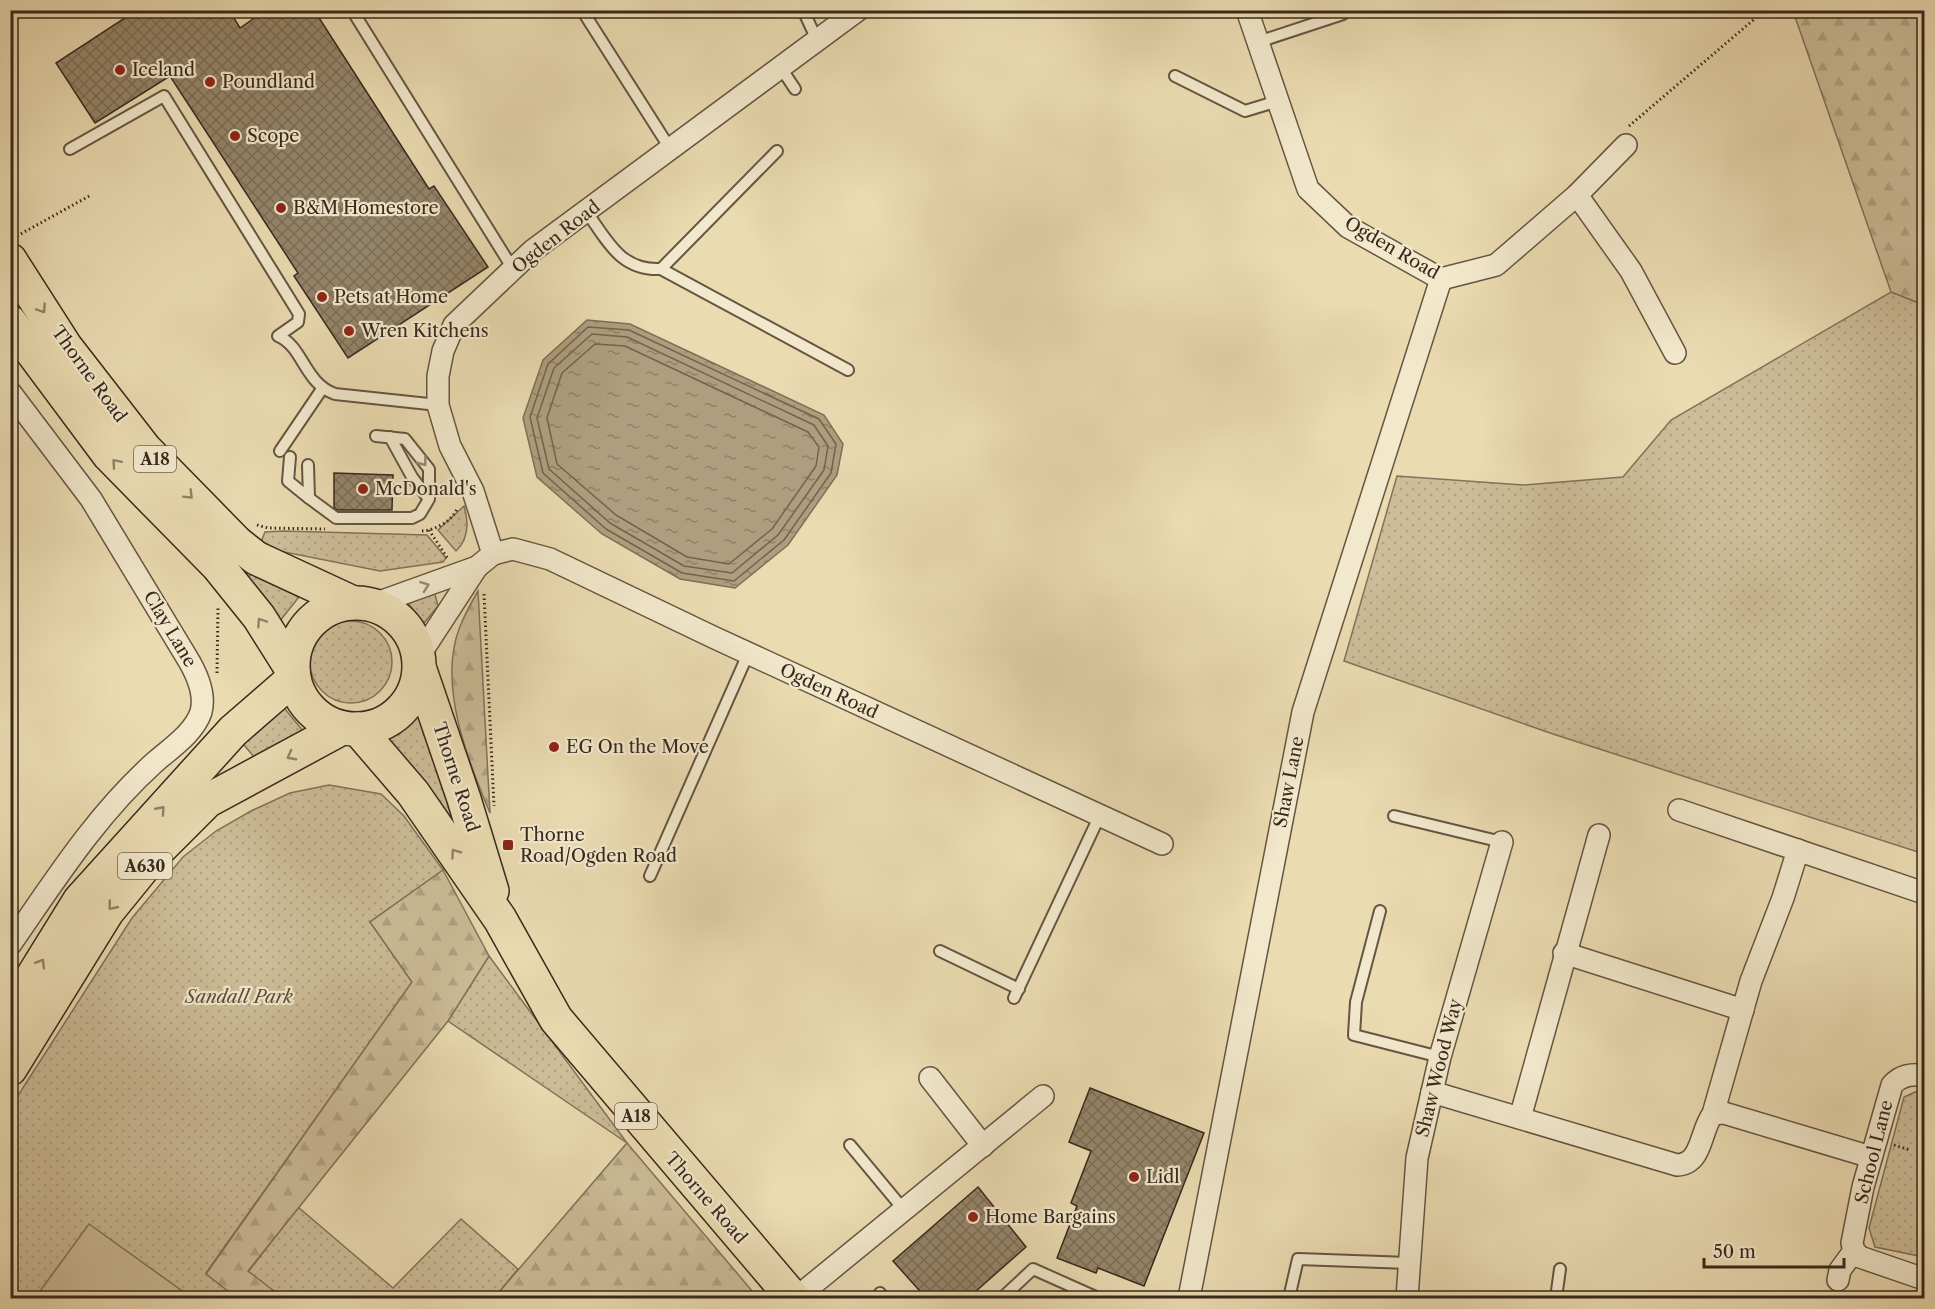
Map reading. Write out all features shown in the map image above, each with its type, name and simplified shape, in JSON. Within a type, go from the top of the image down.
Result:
[{"type":"highway","name":"Thorne Road","points":[[16,246],[65,346],[145,449],[229,535],[256,558],[362,603]]},
{"type":"highway","name":"Thorne Road","points":[[10,322],[108,455],[232,583],[259,617],[293,674]]},
{"type":"highway","points":[[362,603],[395,615],[404,624],[416,645],[419,663],[414,692],[401,711],[381,724],[350,729],[331,724],[311,710],[297,690],[293,674],[296,646],[308,625],[327,609],[362,603]]},
{"type":"highway","name":"Thorne Road","points":[[419,663],[464,799],[500,919]]},
{"type":"highway","name":"A630","points":[[10,1013],[80,900],[233,731],[293,674]]},
{"type":"highway","name":"Thorne Road","points":[[350,729],[413,793],[500,919],[556,1019],[794,1299]]},
{"type":"highway","name":"A630","points":[[10,1069],[107,912],[155,853],[207,801],[350,729]]},
{"type":"street","name":"Ogden Road","points":[[485,561],[473,491],[450,446],[438,405],[438,376],[443,351],[454,325],[532,251],[672,150],[858,10]]},
{"type":"street","name":"Ogden Road","points":[[1247,10],[1308,189],[1348,227],[1442,279],[1496,265],[1577,195],[1626,145]]},
{"type":"street","points":[[1577,195],[1631,271],[1675,352]]},
{"type":"street","name":"Shaw Lane","points":[[1189,1299],[1303,712],[1442,279]]},
{"type":"street","name":"Clay Lane","points":[[10,392],[91,499],[197,674],[201,710],[195,727],[122,791],[77,846],[10,945]]},
{"type":"street","name":"Ogden Road","points":[[362,603],[485,561],[513,549],[550,559],[748,654],[1162,844]]},
{"type":"street","points":[[419,663],[485,561]]},
{"type":"street","points":[[1679,810],[1924,892]]},
{"type":"street","points":[[1520,1118],[1564,953],[1599,835]]},
{"type":"street","name":"Shaw Wood Way","points":[[1407,1299],[1417,1158],[1440,1057],[1502,842]]},
{"type":"street","points":[[1432,1092],[1677,1165],[1684,1165],[1697,1152],[1708,1120],[1713,1114],[1743,1010],[1798,850]]},
{"type":"street","points":[[1564,953],[1743,1010]]},
{"type":"street","name":"School Lane","points":[[1854,1251],[1852,1243],[1871,1157],[1892,1085],[1898,1078],[1912,1074],[1924,1075]]},
{"type":"street","points":[[930,1078],[983,1146]]},
{"type":"street","points":[[794,1299],[1043,1096]]},
{"type":"street","points":[[1713,1114],[1724,1113],[1871,1157]]},
{"type":"street","points":[[1838,1280],[1840,1270],[1854,1251],[1860,1257],[1924,1279]]},
{"type":"lane","points":[[352,10],[513,269]]},
{"type":"lane","points":[[582,10],[672,150]]},
{"type":"lane","points":[[803,10],[817,40]]},
{"type":"lane","points":[[1258,42],[1343,14]]},
{"type":"lane","points":[[781,68],[795,89]]},
{"type":"lane","points":[[1174,76],[1245,111],[1278,101]]},
{"type":"lane","points":[[70,149],[164,96],[299,314],[298,321],[278,336],[290,344],[311,378],[322,389],[335,394],[438,405]]},
{"type":"lane","points":[[661,269],[777,151]]},
{"type":"lane","points":[[586,211],[625,262],[647,270],[661,269],[848,370]]},
{"type":"lane","points":[[280,451],[322,389]]},
{"type":"lane","points":[[290,457],[288,482],[336,518],[412,518],[425,508],[429,499],[429,469],[405,439],[376,436]]},
{"type":"lane","points":[[390,437],[412,477],[429,499]]},
{"type":"lane","points":[[308,465],[309,498]]},
{"type":"lane","points":[[650,876],[748,654]]},
{"type":"lane","points":[[940,951],[1017,994],[1100,815]]},
{"type":"lane","points":[[1394,816],[1502,842]]},
{"type":"lane","points":[[1380,911],[1356,1002],[1354,1035],[1440,1057]]},
{"type":"lane","points":[[850,1145],[904,1210]]},
{"type":"lane","points":[[1289,1299],[1298,1259],[1408,1263]]},
{"type":"lane","points":[[1002,1299],[1033,1269],[1098,1299]]},
{"type":"lane","points":[[1554,1297],[1560,1269]]},
{"type":"path","points":[[1626,145],[1616,137],[1766,10]]},
{"type":"path","points":[[10,225],[16,246],[91,195]]},
{"type":"path","points":[[417,531],[433,530],[454,515],[465,475]]},
{"type":"path","points":[[246,522],[268,528],[325,529]]},
{"type":"path","points":[[489,585],[484,592],[494,808]]},
{"type":"path","points":[[217,600],[217,681]]},
{"type":"green space","points":[[1793,11],[1924,11],[1924,305],[1891,292]]},
{"type":"green space","points":[[1891,292],[1924,305],[1924,854],[1553,734],[1344,661],[1397,476],[1523,485],[1623,477],[1671,420]]},
{"type":"green space","points":[[464,506],[467,519],[466,536],[456,551],[438,530]]},
{"type":"green space","points":[[265,532],[427,535],[446,558],[443,562],[380,571],[259,547]]},
{"type":"green space","points":[[252,572],[299,597],[279,622],[245,583]]},
{"type":"green space","points":[[423,591],[435,594],[438,606],[424,623],[406,601]]},
{"type":"green space","points":[[478,591],[490,813],[458,723],[452,674],[453,651],[459,629]]},
{"type":"green space","points":[[351,621],[367,624],[380,633],[389,646],[392,662],[389,678],[380,691],[367,700],[351,703],[335,700],[322,691],[313,678],[310,662],[313,646],[322,633],[335,624]]},
{"type":"green space","points":[[280,703],[304,732],[255,758],[239,739]]},
{"type":"green space","points":[[421,706],[449,779],[455,830],[382,739],[396,733]]},
{"type":"green space","name":"Sandall Park","points":[[329,785],[381,794],[404,816],[443,870],[370,922],[412,982],[206,1273],[237,1298],[11,1298],[10,1108],[132,918],[183,857],[216,831],[251,811],[290,793]]},
{"type":"green space","points":[[443,870],[489,956],[448,1021],[248,1271],[283,1298],[237,1298],[206,1274],[412,982],[370,922]]},
{"type":"green space","points":[[489,956],[627,1143],[448,1021]]},
{"type":"green space","points":[[1924,1088],[1924,1257],[1875,1247],[1869,1228],[1904,1097]]},
{"type":"green space","points":[[627,1143],[758,1298],[494,1298]]},
{"type":"green space","points":[[298,1207],[393,1288],[461,1219],[518,1269],[494,1298],[283,1298],[248,1272]]},
{"type":"green space","points":[[89,1224],[192,1298],[35,1298]]},
{"type":"water","points":[[587,320],[630,324],[824,415],[843,444],[837,475],[788,545],[735,588],[680,579],[602,534],[537,477],[523,418],[543,360]]},
{"type":"building","points":[[137,10],[229,10],[240,28],[266,10],[314,10],[429,189],[434,186],[488,267],[348,358],[294,276],[298,273],[170,76],[95,123],[56,63]]},
{"type":"building","name":"McDonald's","points":[[334,473],[393,475],[392,510],[338,510],[334,507]]},
{"type":"building","name":"Lidl","points":[[1090,1088],[1204,1133],[1144,1286],[1098,1268],[1096,1273],[1057,1258],[1077,1206],[1071,1203],[1091,1151],[1069,1142]]},
{"type":"building","name":"Home Bargains","points":[[978,1187],[1026,1247],[967,1299],[927,1299],[893,1261]]},
{"type":"place","name":"Iceland","points":[[120,70]]},
{"type":"place","name":"Poundland","points":[[210,82]]},
{"type":"place","name":"Scope","points":[[235,136]]},
{"type":"place","name":"B&M Homestore","points":[[281,208]]},
{"type":"place","name":"Pets at Home","points":[[322,297]]},
{"type":"place","name":"Wren Kitchens","points":[[349,331]]},
{"type":"place","name":"McDonald's","points":[[363,489]]},
{"type":"place","name":"EG On the Move","points":[[554,747]]},
{"type":"place","name":"Thorne Road/Ogden Road","points":[[508,845]]},
{"type":"place","name":"Lidl","points":[[1134,1177]]},
{"type":"place","name":"Home Bargains","points":[[973,1217]]}]
